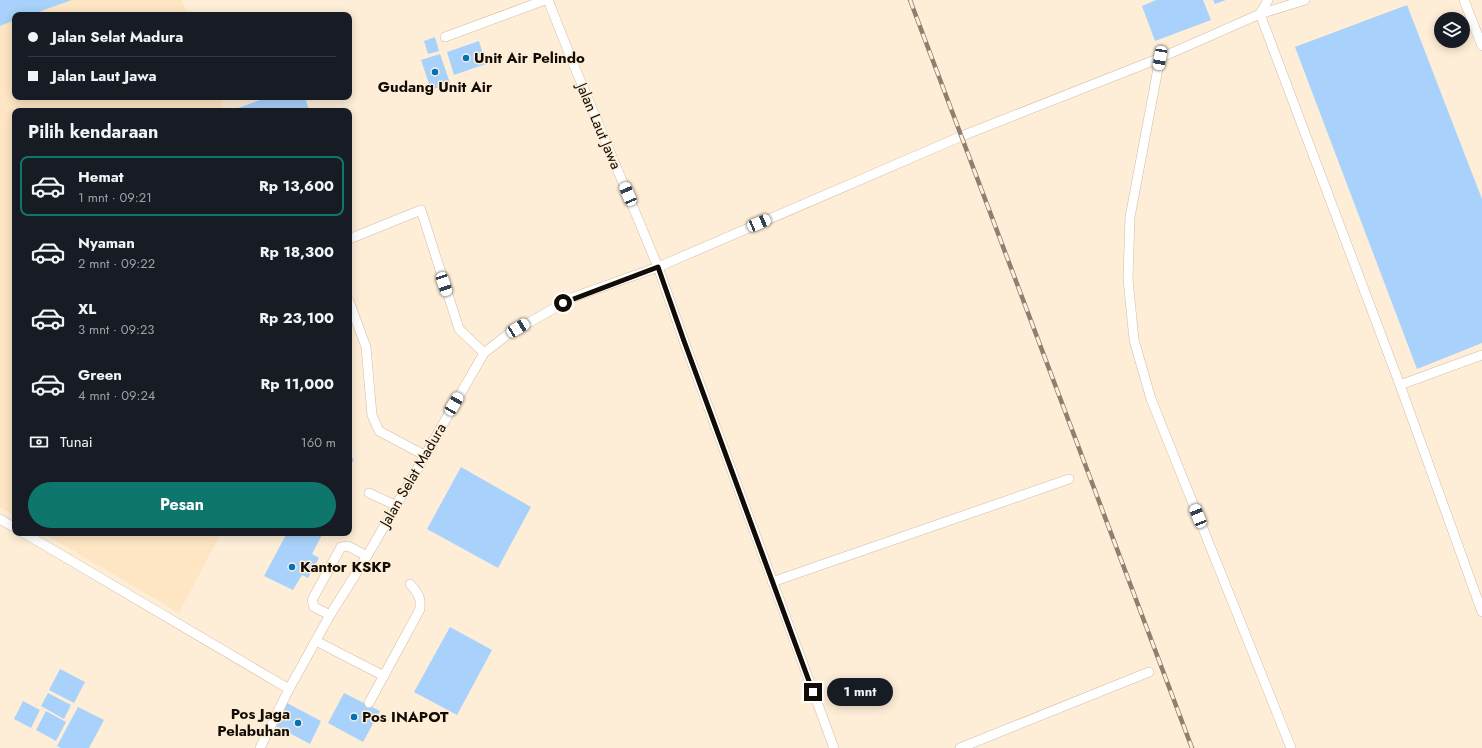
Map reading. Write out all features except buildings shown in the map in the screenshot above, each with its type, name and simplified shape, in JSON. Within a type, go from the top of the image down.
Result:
[{"type":"lane","points":[[445,37],[547,0]]},
{"type":"lane","name":"Jalan Laut Jawa","points":[[547,0],[658,267],[834,748]]},
{"type":"lane","points":[[1268,0],[1260,14],[1400,385],[1482,612]]},
{"type":"lane","name":"Jalan Selat Madura","points":[[260,748],[289,688],[330,615],[367,556],[395,505],[484,353],[507,335],[574,297],[658,267],[962,136],[1160,58],[1260,14],[1305,0]]},
{"type":"lane","points":[[1464,0],[1482,46]]},
{"type":"lane","points":[[1160,58],[1130,216],[1128,278],[1134,340],[1151,399],[1291,748]]},
{"type":"lane","points":[[352,238],[421,210],[459,329],[484,353]]},
{"type":"lane","points":[[352,309],[366,347],[372,415],[379,431],[424,455]]},
{"type":"lane","points":[[1400,385],[1482,355]]},
{"type":"lane","points":[[772,582],[1069,479]]},
{"type":"lane","points":[[369,493],[395,505]]},
{"type":"lane","points":[[0,519],[12,526]]},
{"type":"lane","points":[[29,536],[289,688]]},
{"type":"lane","points":[[330,615],[314,607],[312,600],[341,547],[348,546],[367,556]]},
{"type":"lane","points":[[369,703],[420,609],[418,592],[410,584]]},
{"type":"lane","points":[[316,641],[384,676]]},
{"type":"lane","points":[[960,748],[1149,672]]},
{"type":"shaded area","points":[[0,0],[182,0],[186,12],[12,12],[12,100],[220,100],[224,108],[12,108],[12,514],[0,507]]},
{"type":"shaded area","points":[[48,536],[219,536],[179,613]]},
{"type":"railway","points":[[910,0],[1192,748]]},
{"type":"place","name":"Unit Air Pelindo","points":[[466,58]]},
{"type":"place","name":"Gudang Unit Air","points":[[435,72]]},
{"type":"place","name":"Kantor KSKP","points":[[292,567]]},
{"type":"place","name":"Pos INAPOT","points":[[354,717]]},
{"type":"place","name":"Pos Jaga Pelabuhan","points":[[298,723]]},
{"type":"route","points":[[563,303],[574,297],[658,267],[813,692]]}]
